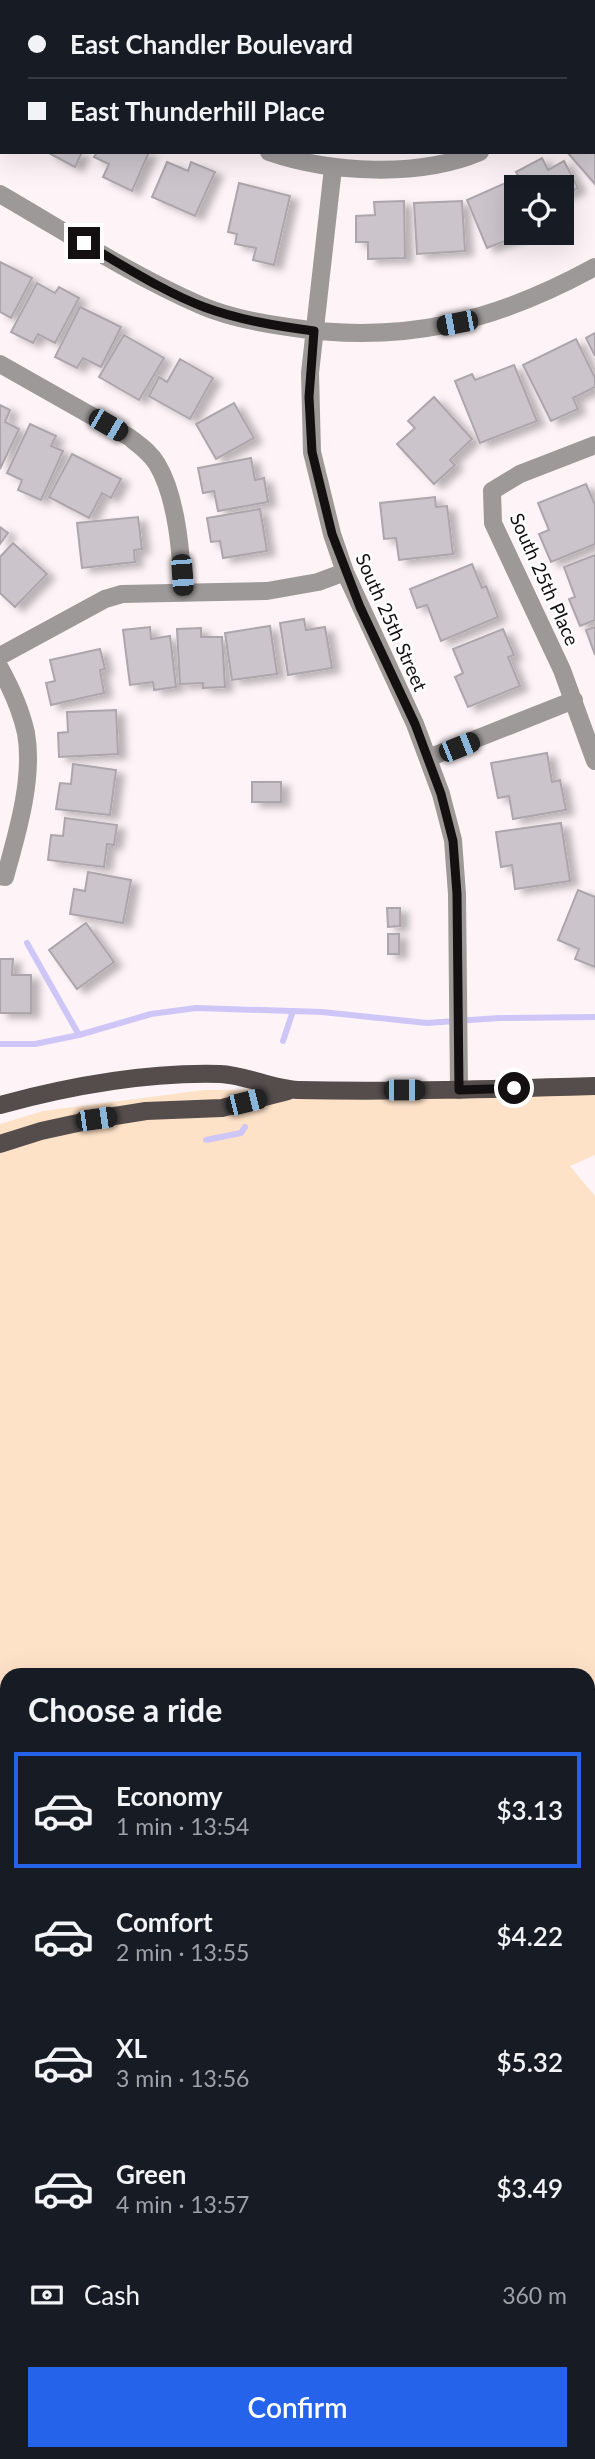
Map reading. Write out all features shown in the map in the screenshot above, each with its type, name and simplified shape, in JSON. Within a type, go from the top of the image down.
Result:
[{"type":"main road","points":[[0,1105],[38,1095],[144,1078],[223,1074],[294,1090],[459,1090],[595,1086]]},
{"type":"main road","points":[[0,1144],[41,1131],[96,1119],[146,1111],[222,1108],[294,1090]]},
{"type":"street","points":[[275,154],[311,165],[333,167],[419,167],[462,160],[476,154]]},
{"type":"street","name":"South 25th Street","points":[[333,167],[309,397],[312,452],[332,534],[345,572],[415,724],[441,794],[453,841],[457,894],[459,1090]]},
{"type":"street","points":[[0,194],[145,278],[202,306],[254,321],[314,331],[386,334],[457,323],[510,308],[595,267]]},
{"type":"street","points":[[0,364],[129,437],[156,462],[169,494],[181,559],[183,592]]},
{"type":"street","name":"South 25th Place","points":[[595,445],[520,474],[492,491],[493,523],[546,634],[574,700],[595,761]]},
{"type":"street","points":[[0,656],[105,599],[140,592],[267,590],[318,582],[345,572]]},
{"type":"street","points":[[0,668],[15,697],[26,734],[22,811],[3,876]]},
{"type":"street","points":[[428,758],[574,700]]},
{"type":"shaded area","points":[[595,1086],[595,1155],[570,1166],[595,1196],[595,1668],[0,1668],[0,1124],[43,1111],[204,1090]]},
{"type":"building","points":[[51,154],[81,154],[75,167]]},
{"type":"building","points":[[96,154],[148,154],[132,191],[103,177],[109,164],[94,157]]},
{"type":"building","points":[[569,154],[595,154],[595,184]]},
{"type":"building","points":[[542,158],[548,170],[564,161],[571,175],[518,175],[516,172]]},
{"type":"building","points":[[167,162],[188,171],[191,162],[215,172],[195,216],[152,197]]},
{"type":"building","points":[[239,183],[290,196],[274,265],[253,260],[256,248],[235,244],[237,234],[228,232]]},
{"type":"building","points":[[504,184],[504,241],[487,248],[467,200]]},
{"type":"building","points":[[404,201],[405,258],[368,259],[368,242],[356,242],[356,216],[375,215],[374,202]]},
{"type":"building","points":[[462,201],[465,251],[417,254],[414,203]]},
{"type":"building","points":[[0,262],[32,278],[11,318],[0,312]]},
{"type":"building","points":[[37,283],[55,293],[59,287],[79,298],[55,343],[38,334],[33,343],[11,332]]},
{"type":"building","points":[[80,307],[121,327],[101,367],[83,358],[77,368],[55,357]]},
{"type":"building","points":[[595,333],[595,356],[586,338]]},
{"type":"building","points":[[124,335],[164,358],[139,400],[99,377]]},
{"type":"building","points":[[576,339],[595,378],[595,387],[573,398],[578,409],[551,421],[523,365]]},
{"type":"building","points":[[180,359],[213,378],[190,419],[149,396],[159,377],[167,382]]},
{"type":"building","points":[[514,365],[537,421],[480,443],[455,381],[472,374],[475,380]]},
{"type":"building","points":[[434,397],[472,439],[450,460],[455,465],[434,484],[397,444],[415,428],[408,421]]},
{"type":"building","points":[[234,403],[254,438],[216,459],[196,424]]},
{"type":"building","points":[[0,405],[10,410],[5,422],[19,429],[0,469]]},
{"type":"building","points":[[30,424],[56,436],[51,446],[63,451],[41,500],[18,490],[22,480],[7,473]]},
{"type":"building","points":[[72,454],[121,479],[111,498],[102,493],[89,518],[49,497]]},
{"type":"building","points":[[251,458],[255,480],[264,478],[268,502],[218,511],[214,491],[203,493],[198,468]]},
{"type":"building","points":[[586,484],[595,505],[595,544],[551,562],[539,534],[549,530],[538,503]]},
{"type":"building","points":[[435,497],[436,507],[447,506],[453,554],[399,560],[396,538],[384,539],[380,503]]},
{"type":"building","points":[[260,509],[267,551],[223,558],[220,541],[211,542],[207,518]]},
{"type":"building","points":[[138,517],[142,549],[134,550],[135,562],[82,568],[77,523]]},
{"type":"building","points":[[0,527],[8,533],[0,544]]},
{"type":"building","points":[[13,543],[47,574],[15,607],[0,593],[0,557]]},
{"type":"building","points":[[595,555],[595,620],[580,626],[569,599],[575,597],[564,567]]},
{"type":"building","points":[[472,564],[482,588],[486,586],[498,617],[441,641],[427,605],[417,608],[410,589]]},
{"type":"building","points":[[304,619],[306,630],[325,627],[332,668],[288,675],[280,623]]},
{"type":"building","points":[[270,626],[277,674],[232,680],[225,633]]},
{"type":"building","points":[[150,627],[151,639],[170,636],[176,687],[154,690],[153,682],[130,685],[123,630]]},
{"type":"building","points":[[595,627],[595,655],[586,630]]},
{"type":"building","points":[[201,628],[201,637],[222,637],[225,687],[203,688],[203,683],[180,684],[177,629]]},
{"type":"building","points":[[503,629],[514,655],[508,657],[520,686],[468,707],[455,677],[463,673],[453,649]]},
{"type":"building","points":[[100,649],[105,669],[100,670],[104,693],[51,705],[46,683],[55,681],[50,660]]},
{"type":"building","points":[[116,710],[118,754],[59,757],[58,733],[68,732],[67,712]]},
{"type":"building","points":[[547,753],[552,782],[560,780],[566,810],[513,819],[509,796],[498,798],[491,763]]},
{"type":"building","points":[[73,764],[116,770],[110,815],[56,809],[60,783],[71,784]]},
{"type":"building","points":[[252,782],[281,782],[281,802],[252,802]]},
{"type":"building","points":[[65,818],[117,825],[114,845],[107,844],[104,867],[48,860],[51,835],[63,836]]},
{"type":"building","points":[[561,823],[570,881],[515,889],[512,865],[501,867],[496,832]]},
{"type":"building","points":[[88,872],[131,880],[123,923],[70,914],[74,889],[85,891]]},
{"type":"building","points":[[578,890],[595,897],[595,967],[575,959],[579,949],[558,940]]},
{"type":"building","points":[[387,908],[400,908],[400,926],[388,927]]},
{"type":"building","points":[[86,923],[114,962],[77,989],[49,950]]},
{"type":"building","points":[[388,934],[399,934],[399,954],[388,954]]},
{"type":"building","points":[[0,959],[13,959],[12,975],[31,975],[31,1013],[0,1013]]},
{"type":"waterway","points":[[27,943],[79,1035]]},
{"type":"waterway","points":[[0,1044],[35,1044],[79,1035],[151,1014],[196,1008],[322,1012],[427,1023],[499,1018],[595,1017]]},
{"type":"waterway","points":[[283,1041],[293,1011]]},
{"type":"waterway","points":[[206,1140],[241,1133],[245,1127]]},
{"type":"route","points":[[84,243],[145,278],[202,306],[275,326],[314,331],[309,423],[312,452],[332,534],[360,607],[415,724],[441,794],[453,841],[457,894],[459,1090],[514,1088]]}]
